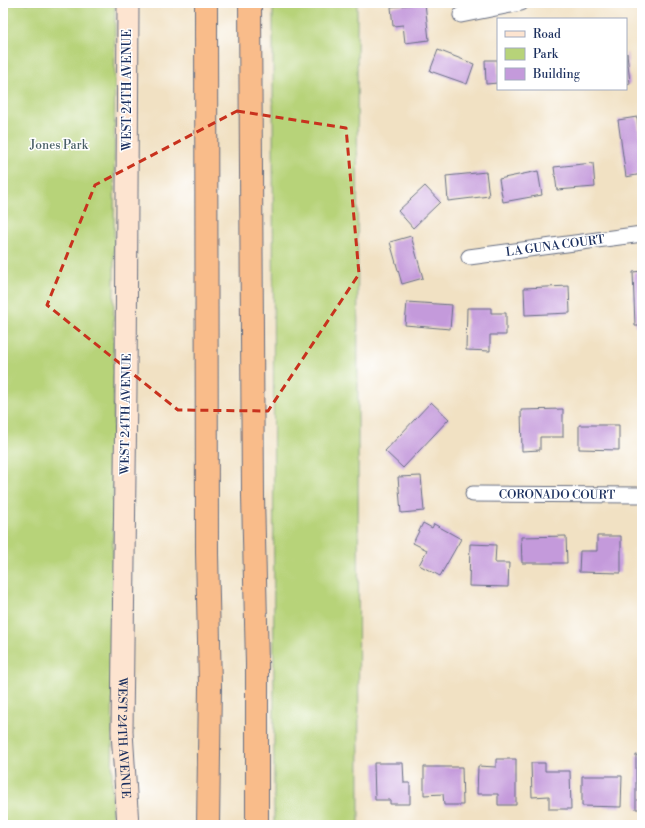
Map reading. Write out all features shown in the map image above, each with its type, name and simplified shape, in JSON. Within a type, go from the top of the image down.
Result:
[{"type":"highway","points":[[206,3],[206,553],[210,686],[208,825]]},
{"type":"highway","points":[[250,3],[253,480],[257,672],[257,825]]},
{"type":"street","name":"WEST 24TH AVENUE","points":[[128,3],[122,732],[128,825]]},
{"type":"street","points":[[461,15],[521,3]]},
{"type":"street","name":"LA GUNA COURT","points":[[469,257],[642,234]]},
{"type":"street","name":"CORONADO COURT","points":[[473,494],[642,495]]},
{"type":"highlighted area","points":[[237,111],[346,128],[359,274],[268,411],[178,410],[47,305],[95,185]]},
{"type":"green space","name":"Jones Park","points":[[3,3],[115,3],[112,825],[3,825]]},
{"type":"green space","points":[[273,3],[357,3],[359,825],[274,825]]},
{"type":"building","points":[[425,3],[429,40],[405,43],[403,25],[393,26],[391,7]]},
{"type":"building","points":[[438,50],[474,64],[467,84],[430,71]]},
{"type":"building","points":[[627,53],[630,84],[627,85]]},
{"type":"building","points":[[485,60],[497,60],[497,83],[486,84]]},
{"type":"building","points":[[637,117],[642,150],[642,174],[626,177],[618,120]]},
{"type":"building","points":[[593,163],[595,187],[557,190],[554,167]]},
{"type":"building","points":[[538,171],[542,195],[503,202],[499,179]]},
{"type":"building","points":[[486,172],[489,196],[448,201],[446,176]]},
{"type":"building","points":[[425,186],[440,202],[413,228],[398,211]]},
{"type":"building","points":[[411,236],[423,278],[402,284],[390,242]]},
{"type":"building","points":[[642,271],[642,326],[635,326],[633,272]]},
{"type":"building","points":[[569,286],[570,313],[525,315],[524,288]]},
{"type":"building","points":[[407,302],[452,305],[450,329],[405,325]]},
{"type":"building","points":[[467,308],[491,308],[491,313],[506,313],[506,335],[490,335],[490,351],[466,350]]},
{"type":"building","points":[[431,402],[449,419],[403,468],[385,451]]},
{"type":"building","points":[[563,409],[563,437],[540,437],[540,450],[522,451],[521,410]]},
{"type":"building","points":[[579,425],[619,425],[619,450],[579,449]]},
{"type":"building","points":[[421,476],[424,511],[401,513],[398,477]]},
{"type":"building","points":[[423,523],[432,528],[434,524],[461,539],[440,576],[419,565],[427,550],[413,543]]},
{"type":"building","points":[[566,536],[567,563],[522,563],[521,537]]},
{"type":"building","points":[[597,536],[621,536],[621,573],[579,572],[580,551],[597,551]]},
{"type":"building","points":[[470,544],[496,545],[495,563],[509,563],[508,587],[469,586]]},
{"type":"building","points":[[636,755],[642,756],[642,809],[636,809]]},
{"type":"building","points":[[496,759],[516,759],[516,805],[498,805],[498,794],[477,794],[478,766],[496,767]]},
{"type":"building","points":[[374,763],[403,763],[404,783],[410,783],[410,804],[390,804],[390,800],[375,800]]},
{"type":"building","points":[[531,763],[545,763],[545,771],[570,771],[571,809],[549,809],[549,796],[532,797]]},
{"type":"building","points":[[424,767],[462,767],[463,805],[444,805],[443,794],[424,795]]},
{"type":"building","points":[[582,776],[622,776],[621,807],[582,806]]}]
